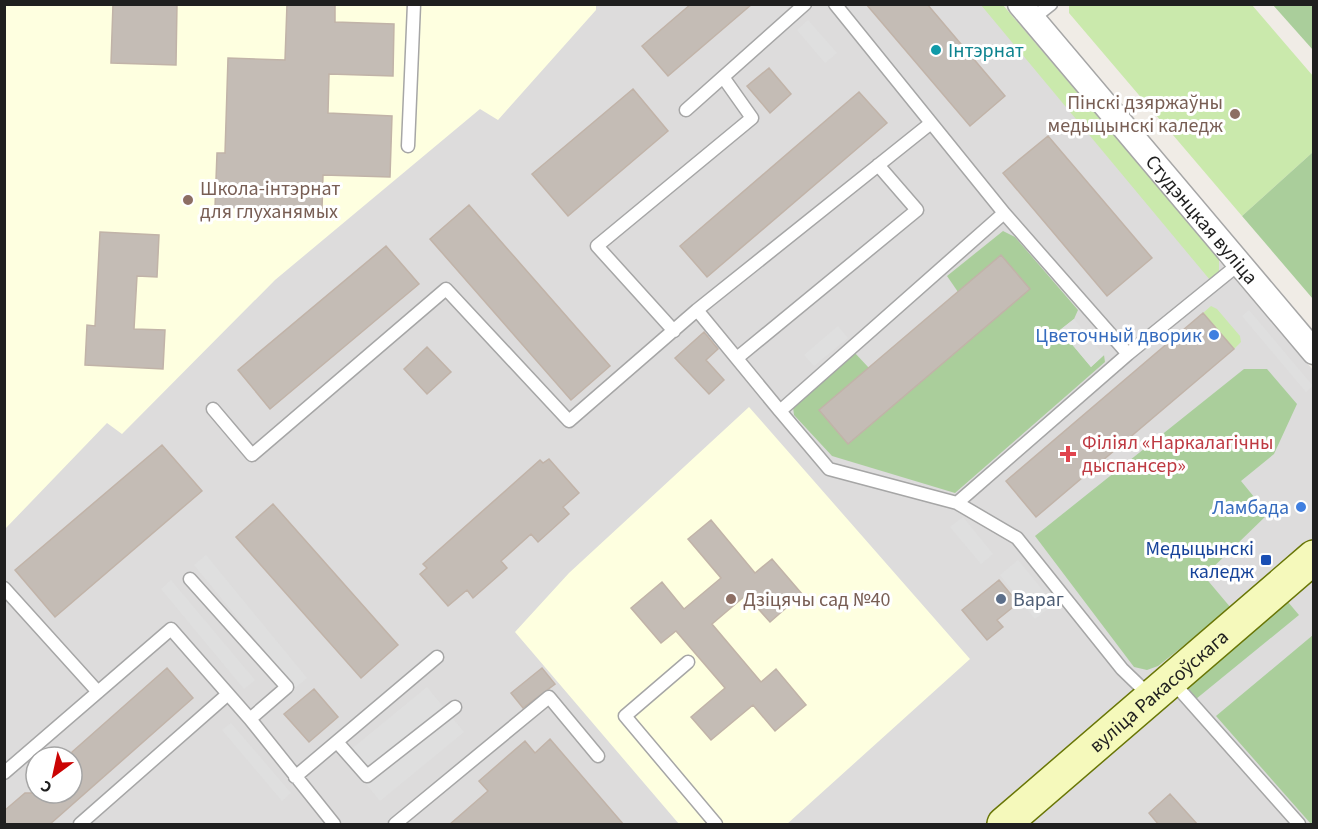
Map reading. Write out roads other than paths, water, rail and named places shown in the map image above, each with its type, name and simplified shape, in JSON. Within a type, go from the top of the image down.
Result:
[{"type":"main road","name":"вуліца Ракасоўскага","points":[[1004,825],[1160,687],[1314,557]]},
{"type":"street","name":"Студэнцкая вуліца","points":[[1034,9],[1239,264],[1314,352]]},
{"type":"lane","points":[[408,146],[414,4]]},
{"type":"lane","points":[[686,110],[805,4]]},
{"type":"lane","points":[[835,4],[1004,213],[1128,354]]},
{"type":"lane","points":[[674,331],[597,246],[752,118],[723,77]]},
{"type":"lane","points":[[213,409],[252,455],[446,289],[569,421],[697,310],[931,123]]},
{"type":"lane","points":[[736,358],[917,210],[878,165]]},
{"type":"lane","points":[[780,411],[1004,213]]},
{"type":"lane","points":[[957,503],[1128,354],[1239,264]]},
{"type":"lane","points":[[697,310],[829,469],[957,503],[1017,538],[1122,669],[1160,687],[1299,825]]},
{"type":"lane","points":[[190,579],[287,687],[250,719]]},
{"type":"lane","points":[[4,588],[98,692]]},
{"type":"lane","points":[[4,773],[171,629],[250,719],[334,825]]},
{"type":"lane","points":[[295,777],[437,657]]},
{"type":"lane","points":[[688,662],[626,716],[716,825]]},
{"type":"lane","points":[[80,825],[228,694]]},
{"type":"lane","points":[[395,825],[549,697],[598,756]]},
{"type":"lane","points":[[337,742],[367,776],[454,707]]},
{"type":"place","name":"Інтэрнат","points":[[936,50]]},
{"type":"place","name":"Пінскі дзяржаўны медыцынскі каледж","points":[[1235,114]]},
{"type":"place","name":"Школа-інтэрнат для глуханямых","points":[[188,200]]},
{"type":"place","name":"Цветочный дворик","points":[[1214,335]]},
{"type":"place","name":"Філіял «Наркалагічны дыспансер»","points":[[1068,454]]},
{"type":"place","name":"Ламбада","points":[[1301,507]]},
{"type":"place","name":"Медыцынскі каледж","points":[[1266,560]]},
{"type":"place","name":"Дзіцячы сад №40","points":[[731,599]]},
{"type":"place","name":"Вараг","points":[[1001,599]]}]
